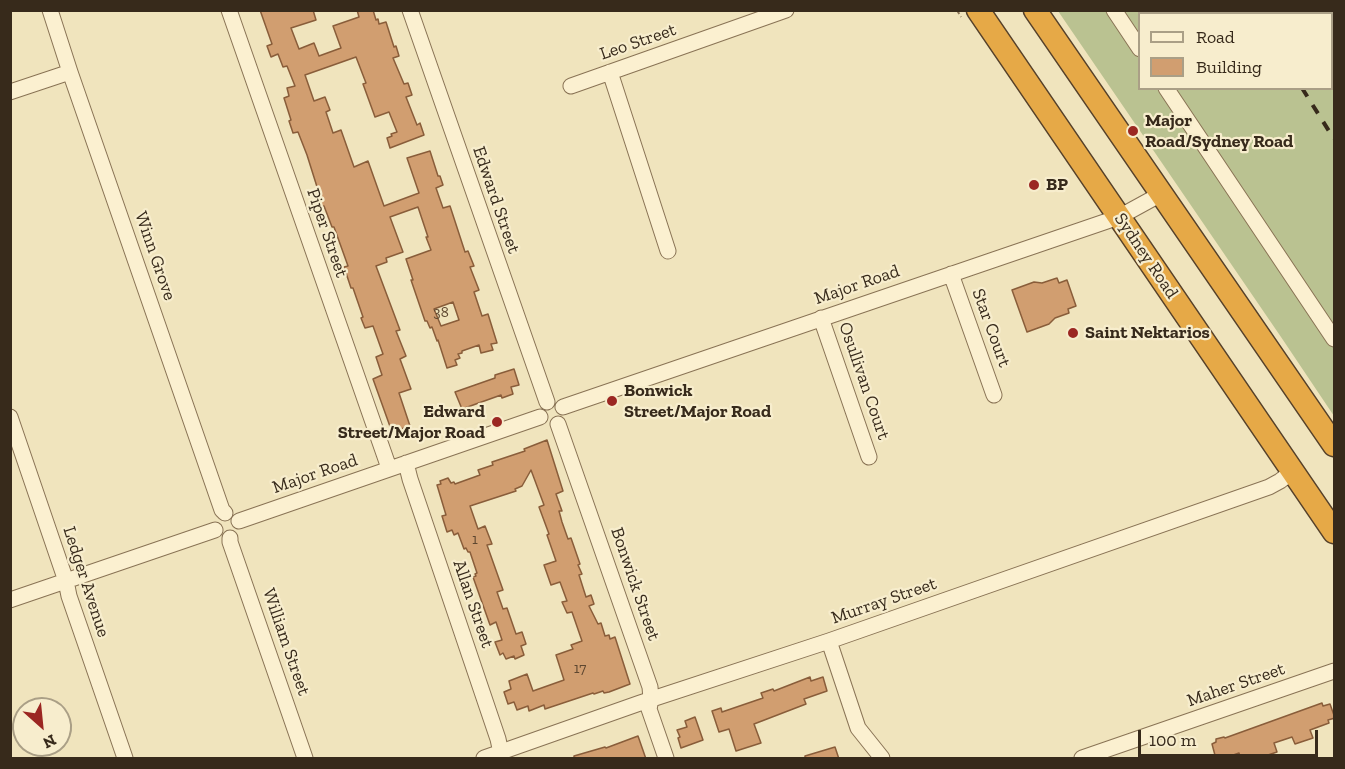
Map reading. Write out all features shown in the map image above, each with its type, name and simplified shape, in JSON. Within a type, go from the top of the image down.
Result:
[{"type":"highway","name":"Sydney Road","points":[[978,10],[1335,532]]},
{"type":"highway","points":[[1035,10],[1335,445]]},
{"type":"street","name":"Winn Grove","points":[[50,10],[222,510],[225,513]]},
{"type":"street","name":"Piper Street","points":[[229,10],[389,468]]},
{"type":"street","name":"Edward Street","points":[[410,10],[547,402]]},
{"type":"street","name":"Leo Street","points":[[571,86],[786,10]]},
{"type":"street","points":[[1114,10],[1138,46]]},
{"type":"street","points":[[10,92],[70,72]]},
{"type":"street","points":[[610,72],[668,251]]},
{"type":"street","points":[[1167,90],[1335,339]]},
{"type":"street","name":"Major Road","points":[[563,407],[1119,217],[1161,194]]},
{"type":"street","name":"Star Court","points":[[951,274],[994,395]]},
{"type":"street","name":"Osullivan Court","points":[[821,318],[869,457]]},
{"type":"street","points":[[554,400],[563,407],[564,415],[558,424],[547,424],[540,417],[540,410],[547,402],[554,400]]},
{"type":"street","name":"Ledger Avenue","points":[[10,417],[125,759]]},
{"type":"street","name":"Major Road","points":[[239,521],[540,417]]},
{"type":"street","name":"Bonwick Street","points":[[558,424],[650,687],[649,709],[666,759]]},
{"type":"street","name":"Allan Street","points":[[406,463],[498,739],[500,756]]},
{"type":"street","name":"Murray Street","points":[[484,759],[500,756],[651,699],[829,641],[1269,487],[1280,482],[1293,471]]},
{"type":"street","points":[[225,513],[232,514],[239,521],[238,531],[230,538],[222,537],[215,530],[217,518],[225,513]]},
{"type":"street","points":[[10,600],[215,530]]},
{"type":"street","name":"William Street","points":[[230,538],[305,759]]},
{"type":"street","points":[[829,641],[858,728],[882,759]]},
{"type":"street","name":"Maher Street","points":[[1082,759],[1335,671]]},
{"type":"green space","points":[[1058,11],[1334,11],[1334,416],[1281,337]]},
{"type":"building","points":[[260,10],[313,10],[316,20],[291,28],[299,49],[314,43],[319,56],[341,48],[333,26],[359,17],[357,10],[373,10],[379,24],[386,22],[394,47],[396,46],[399,56],[393,58],[404,84],[408,83],[412,95],[406,97],[417,125],[420,123],[424,135],[390,148],[387,138],[397,132],[389,112],[375,117],[356,57],[305,75],[314,101],[325,97],[330,110],[326,112],[333,133],[341,130],[354,167],[368,161],[384,206],[419,193],[407,158],[430,151],[443,185],[436,188],[443,208],[450,206],[465,252],[468,251],[474,266],[470,267],[479,290],[474,292],[482,316],[488,314],[497,343],[491,344],[493,350],[481,353],[479,345],[462,351],[458,354],[460,358],[455,360],[457,365],[447,368],[432,327],[430,328],[425,321],[406,259],[431,250],[418,207],[390,217],[403,252],[386,258],[387,262],[376,266],[400,330],[396,331],[406,356],[400,359],[411,389],[399,393],[410,426],[392,432],[373,379],[382,375],[376,357],[383,354],[373,326],[365,328],[344,267],[348,266],[334,227],[332,227],[324,206],[319,208],[313,192],[318,190],[298,132],[293,133],[284,98],[289,96],[287,88],[295,86],[287,66],[283,67],[278,54],[271,57],[267,46],[272,44]],"holes":[[[453,302],[459,320],[441,326],[434,309]]]},
{"type":"building","points":[[1057,278],[1059,283],[1067,280],[1076,306],[1068,309],[1069,313],[1055,318],[1049,324],[1027,332],[1012,290],[1034,282],[1042,283]]},
{"type":"building","points":[[514,369],[519,385],[511,387],[513,394],[502,398],[501,395],[462,409],[455,392]]},
{"type":"building","points":[[547,440],[563,491],[556,494],[562,511],[559,511],[568,539],[571,538],[580,564],[578,565],[582,574],[579,575],[586,597],[591,595],[594,604],[589,606],[598,624],[601,623],[605,636],[609,635],[610,639],[615,637],[630,684],[609,692],[593,693],[545,709],[544,705],[529,711],[528,706],[517,710],[514,702],[508,704],[504,692],[511,689],[509,681],[527,674],[533,691],[564,680],[556,655],[573,649],[571,645],[582,641],[572,612],[567,613],[562,602],[567,601],[560,582],[551,585],[544,565],[556,561],[539,507],[544,505],[531,470],[522,486],[515,489],[516,491],[470,506],[478,529],[485,526],[492,544],[487,545],[503,590],[497,592],[503,609],[507,608],[516,634],[522,632],[526,644],[521,646],[524,655],[515,659],[514,656],[506,659],[503,653],[500,655],[495,642],[502,640],[496,622],[490,625],[473,577],[477,573],[470,552],[464,549],[458,533],[454,535],[452,530],[447,532],[442,516],[446,515],[437,485],[448,478],[451,483],[455,484],[480,475],[478,470],[493,465],[492,462],[525,451],[524,449]]},
{"type":"building","points":[[810,677],[811,681],[823,677],[827,691],[804,699],[806,704],[754,724],[761,743],[736,751],[729,729],[719,732],[712,711],[721,708],[722,712],[763,698],[761,693],[773,689],[774,691]]},
{"type":"building","points":[[1322,703],[1323,706],[1330,704],[1335,718],[1328,720],[1329,723],[1310,730],[1313,738],[1295,744],[1292,737],[1274,743],[1277,752],[1256,759],[1241,759],[1239,753],[1216,759],[1212,744],[1216,742],[1216,739],[1225,738]]},
{"type":"building","points":[[695,717],[703,740],[681,748],[677,730],[687,727],[685,721]]},
{"type":"building","points":[[638,736],[646,759],[574,759],[574,756],[606,748]]},
{"type":"building","points":[[835,747],[839,759],[805,759],[805,756]]},
{"type":"railway","points":[[1303,90],[1334,139]]},
{"type":"place","name":"Major Road/Sydney Road","points":[[1133,131]]},
{"type":"place","name":"BP","points":[[1034,185]]},
{"type":"place","name":"Saint Nektarios","points":[[1073,333]]},
{"type":"place","name":"Bonwick Street/Major Road","points":[[612,401]]},
{"type":"place","name":"Edward Street/Major Road","points":[[497,422]]}]
